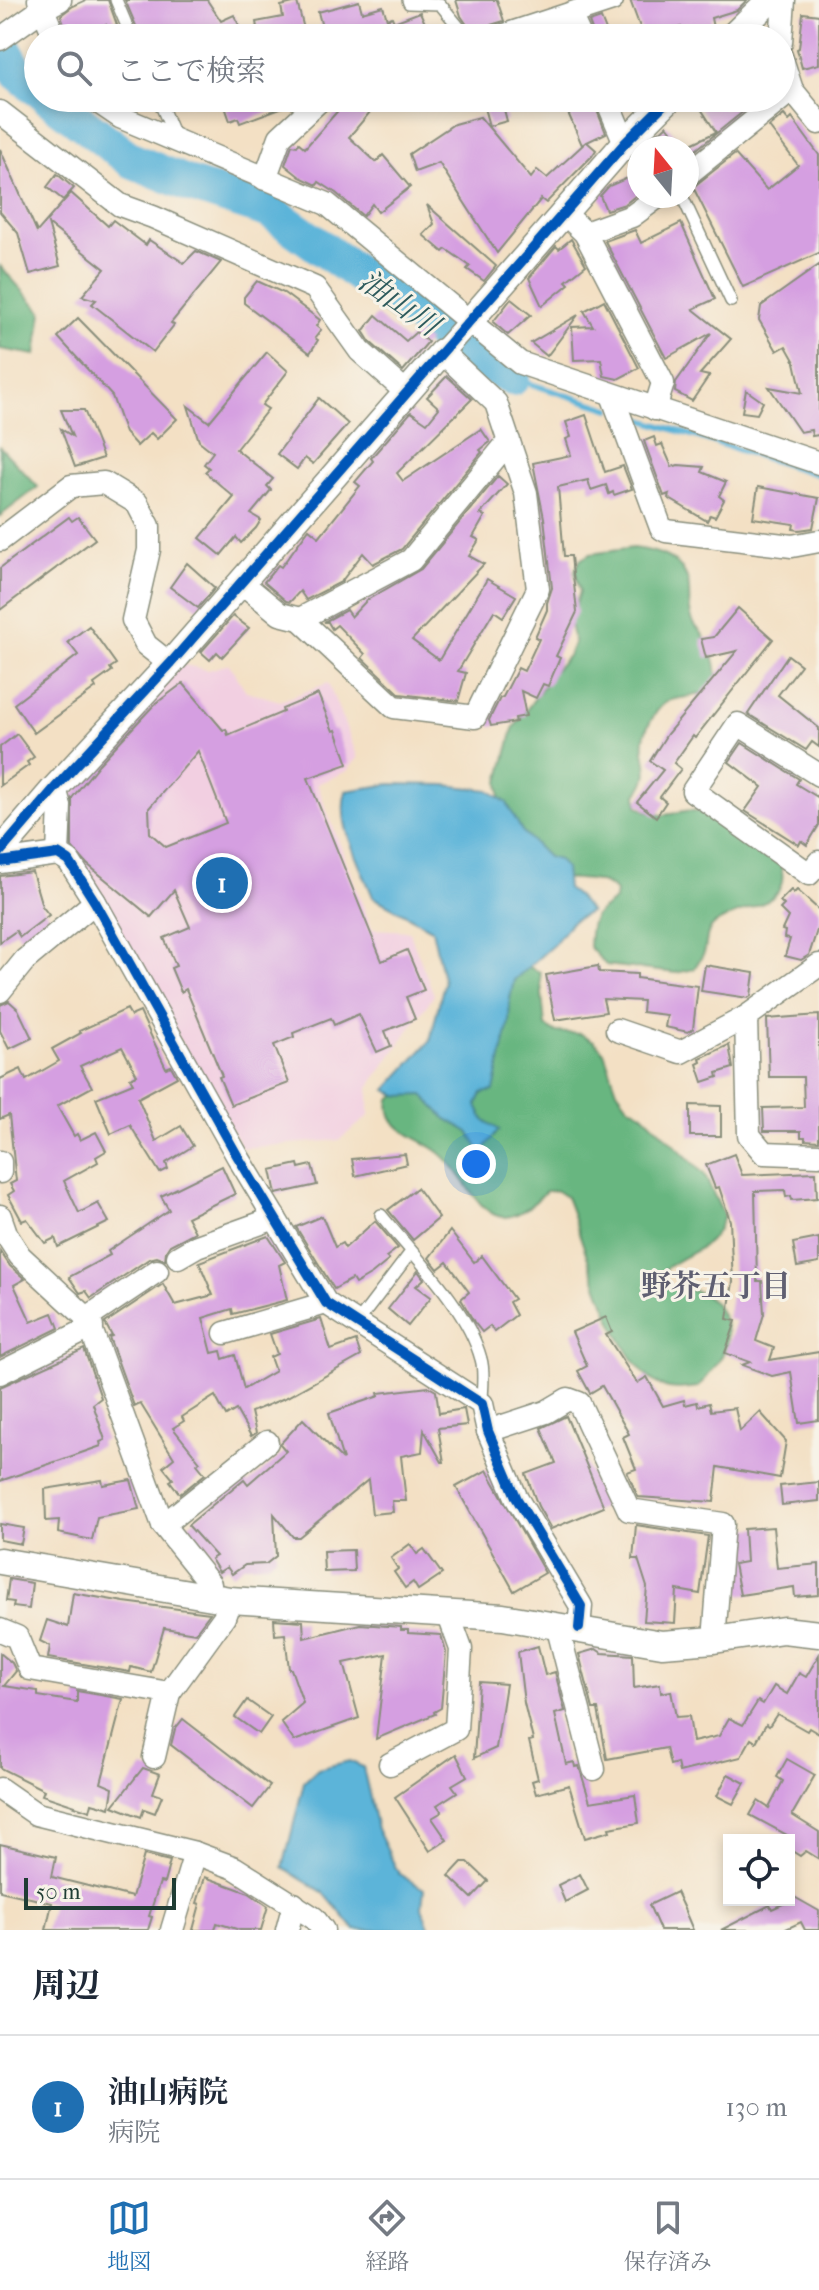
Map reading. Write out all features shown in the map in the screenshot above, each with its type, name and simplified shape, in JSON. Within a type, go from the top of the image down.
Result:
[{"type":"street","points":[[539,24],[612,0]]},
{"type":"street","points":[[745,24],[770,0]]},
{"type":"street","points":[[782,24],[784,0]]},
{"type":"street","points":[[0,39],[47,3],[52,24]]},
{"type":"street","points":[[570,14],[575,24]]},
{"type":"street","points":[[795,94],[819,123]]},
{"type":"street","points":[[0,112],[120,205],[315,288],[360,351],[407,393]]},
{"type":"street","points":[[113,112],[327,204],[520,363],[819,463]]},
{"type":"street","points":[[265,179],[280,137],[307,112]]},
{"type":"street","points":[[612,112],[625,143]]},
{"type":"street","points":[[0,852],[170,664],[625,143],[656,112]]},
{"type":"street","points":[[699,165],[765,112]]},
{"type":"street","points":[[585,233],[632,216],[643,208]]},
{"type":"street","points":[[564,213],[585,233],[663,383],[655,409]]},
{"type":"street","points":[[241,582],[280,614],[300,619],[394,707],[475,717],[538,589],[526,493],[496,403],[442,352]]},
{"type":"street","points":[[612,395],[659,524],[666,531],[792,546],[819,541]]},
{"type":"street","points":[[300,619],[411,560],[509,441]]},
{"type":"street","points":[[0,540],[71,486],[104,483],[137,503],[149,526],[149,550],[133,620],[146,645],[170,664]]},
{"type":"street","points":[[819,775],[738,724],[693,791],[809,874],[819,862]]},
{"type":"street","points":[[55,788],[60,806],[58,854]]},
{"type":"street","points":[[0,862],[58,854],[69,861],[326,1303],[482,1404],[488,1431],[517,1499],[581,1606],[568,1626],[594,1769]]},
{"type":"street","points":[[0,991],[25,960],[95,902]]},
{"type":"street","points":[[617,1030],[681,1052],[746,1017],[819,965]]},
{"type":"street","points":[[746,1017],[749,1135],[764,1153],[819,1155]]},
{"type":"street","points":[[0,1162],[0,1172]]},
{"type":"street","points":[[0,1216],[7,1236],[20,1256],[89,1322],[163,1525],[219,1598],[224,1617],[169,1693],[154,1757]]},
{"type":"street","points":[[178,1257],[197,1246],[275,1218]]},
{"type":"street","points":[[0,1373],[89,1322],[157,1271]]},
{"type":"street","points":[[225,1333],[326,1303]]},
{"type":"street","points":[[488,1431],[546,1412],[568,1399],[579,1403],[629,1510],[723,1524],[714,1640]]},
{"type":"street","points":[[163,1525],[267,1442]]},
{"type":"street","points":[[0,1561],[219,1598],[503,1617],[662,1644],[783,1630],[819,1634]]},
{"type":"street","points":[[390,1764],[456,1729],[461,1649],[448,1613]]},
{"type":"street","points":[[0,1630],[17,1637],[30,1669],[169,1693]]},
{"type":"street","points":[[0,1789],[36,1814],[195,1853],[235,1868],[314,1918],[323,1930]]},
{"type":"street","points":[[172,1930],[195,1853]]},
{"type":"street","points":[[287,1930],[294,1904]]},
{"type":"lane","points":[[116,0],[126,24]]},
{"type":"lane","points":[[408,0],[409,3],[440,4],[456,24]]},
{"type":"lane","points":[[164,112],[177,142]]},
{"type":"lane","points":[[688,208],[731,301]]},
{"type":"lane","points":[[381,1215],[448,1298],[468,1328],[482,1361],[482,1404]]},
{"type":"lane","points":[[357,1323],[411,1252]]},
{"type":"shaded area","points":[[179,664],[208,670],[229,664],[246,691],[280,701],[328,683],[358,758],[347,771],[317,784],[372,929],[409,931],[434,995],[369,1087],[369,1116],[339,1140],[242,1148],[63,837],[61,826],[68,793]]},
{"type":"green space","points":[[0,266],[42,312],[36,355],[0,349]]},
{"type":"green space","points":[[0,447],[38,487],[0,516]]},
{"type":"green space","points":[[633,548],[674,561],[685,574],[692,619],[711,649],[717,676],[703,693],[671,700],[655,714],[645,735],[647,768],[637,794],[638,806],[658,815],[695,811],[713,816],[780,862],[783,877],[773,897],[715,924],[694,969],[676,973],[606,965],[589,947],[591,929],[594,918],[615,900],[616,892],[598,882],[560,878],[501,805],[499,782],[513,729],[568,656],[574,642],[570,624],[580,591],[575,571],[580,560],[590,554]]},
{"type":"green space","points":[[520,963],[540,972],[545,1026],[555,1032],[581,1034],[594,1041],[604,1052],[617,1090],[628,1105],[642,1113],[704,1174],[724,1216],[707,1243],[665,1269],[664,1286],[704,1294],[717,1307],[725,1324],[727,1333],[722,1356],[699,1387],[676,1389],[662,1386],[645,1374],[630,1355],[604,1301],[566,1197],[557,1191],[546,1191],[526,1209],[509,1217],[496,1215],[484,1207],[440,1153],[405,1132],[392,1119],[390,1099],[413,1083],[469,1099],[498,1013]]},
{"type":"water","points":[[391,784],[489,790],[507,803],[522,831],[548,857],[559,860],[565,868],[567,889],[590,912],[572,921],[554,944],[514,980],[509,1022],[494,1091],[482,1093],[477,1105],[484,1120],[499,1130],[481,1153],[469,1132],[445,1118],[423,1095],[399,1096],[386,1090],[430,1041],[444,983],[432,929],[373,897],[347,831],[344,817],[346,791]]},
{"type":"water","points":[[349,1761],[363,1767],[377,1829],[399,1874],[424,1889],[422,1907],[430,1930],[355,1930],[324,1893],[283,1868],[304,1782],[318,1769]]},
{"type":"building","points":[[86,0],[108,0],[117,24],[64,24],[61,15]]},
{"type":"building","points":[[125,0],[207,0],[221,21],[234,15],[238,24],[135,24]]},
{"type":"building","points":[[456,0],[497,0],[504,21],[466,24]]},
{"type":"building","points":[[630,0],[747,0],[737,10],[711,18],[712,24],[639,24]]},
{"type":"building","points":[[359,1],[362,12],[383,6],[387,19],[392,17],[394,22],[420,12],[425,24],[321,24],[318,12]]},
{"type":"building","points":[[297,2],[303,24],[256,24],[283,17],[281,6]]},
{"type":"building","points":[[803,13],[819,15],[819,64],[802,68],[797,49]]},
{"type":"building","points":[[601,18],[603,24],[590,24]]},
{"type":"building","points":[[227,112],[270,112],[240,123],[238,118],[230,121]]},
{"type":"building","points":[[337,112],[370,112],[349,137],[376,162],[383,155],[410,187],[378,212],[372,204],[363,216],[336,193],[319,182],[317,185],[300,177],[285,165],[292,145],[299,143],[305,148]]},
{"type":"building","points":[[485,112],[505,112],[507,121],[489,126]]},
{"type":"building","points":[[568,112],[598,112],[606,133],[587,142],[596,150],[592,156],[546,203],[541,199],[497,253],[439,163],[415,172],[409,154],[454,124],[480,117],[531,178],[537,170],[547,178],[586,142],[582,145]]},
{"type":"building","points":[[703,112],[743,112],[699,147],[699,140],[716,132]]},
{"type":"building","points":[[784,115],[789,121],[792,118],[819,155],[819,253],[743,287],[699,199],[699,182],[735,154],[767,190],[798,165],[769,127]]},
{"type":"building","points":[[667,125],[676,136],[655,136]]},
{"type":"building","points":[[0,149],[37,232],[71,193],[108,226],[113,220],[146,245],[149,240],[184,263],[196,251],[221,262],[171,323],[174,325],[153,352],[92,304],[96,300],[82,296],[105,269],[48,224],[60,266],[30,274],[18,233],[0,212]]},
{"type":"building","points":[[57,174],[74,188],[63,200],[47,187]]},
{"type":"building","points":[[627,178],[627,202],[606,210],[600,196],[609,186]]},
{"type":"building","points":[[427,205],[496,266],[484,281],[467,269],[470,266],[446,249],[443,252],[423,235],[434,224]]},
{"type":"building","points":[[681,223],[715,299],[693,309],[731,339],[700,374],[709,376],[692,401],[675,392],[676,382],[711,333],[666,358],[605,241],[635,230],[641,243]]},
{"type":"building","points":[[571,239],[586,265],[542,306],[529,278],[556,246],[559,249]]},
{"type":"building","points":[[819,265],[819,435],[812,436],[811,430],[800,432],[769,387],[802,393],[795,362],[786,346],[777,351],[759,320],[761,306]]},
{"type":"building","points":[[257,281],[284,293],[320,320],[316,326],[321,330],[315,338],[318,340],[310,353],[244,303],[244,297]]},
{"type":"building","points":[[511,299],[531,315],[508,335],[493,322]]},
{"type":"building","points":[[604,300],[639,368],[618,379],[604,376],[601,359],[574,360],[572,327],[593,326],[584,311]]},
{"type":"building","points":[[376,315],[406,341],[416,332],[428,342],[403,371],[370,342],[363,331]]},
{"type":"building","points":[[578,315],[547,356],[531,343]]},
{"type":"building","points":[[78,318],[177,419],[157,439],[151,433],[137,446],[125,433],[112,396],[58,337]]},
{"type":"building","points":[[267,352],[288,371],[262,405],[268,409],[236,449],[273,479],[267,486],[271,490],[251,514],[261,520],[256,528],[241,543],[236,537],[221,555],[200,538],[234,497],[205,472],[209,468],[204,464],[213,452],[199,441],[188,406],[209,422]]},
{"type":"building","points":[[447,376],[472,399],[397,473],[403,481],[481,429],[490,442],[480,450],[482,452],[402,549],[373,564],[363,553],[341,582],[306,600],[300,591],[290,602],[286,601],[264,582],[278,565],[281,567],[309,529],[319,537],[360,486],[355,482],[373,461],[371,458],[411,412],[427,423],[439,408],[427,397]]},
{"type":"building","points":[[746,390],[763,402],[757,414],[742,412]]},
{"type":"building","points":[[319,398],[348,424],[313,464],[305,458],[297,469],[277,454]]},
{"type":"building","points":[[61,410],[84,410],[103,458],[75,467],[61,429],[72,436]]},
{"type":"building","points":[[586,415],[605,472],[623,466],[632,489],[609,494],[606,485],[591,490],[588,480],[558,487],[564,556],[571,556],[577,612],[556,656],[560,658],[548,686],[543,684],[536,698],[521,691],[526,716],[515,718],[516,722],[491,726],[489,720],[500,698],[518,668],[524,671],[539,639],[535,637],[547,610],[552,588],[544,518],[533,463],[571,455],[566,439],[571,437],[566,422]]},
{"type":"building","points":[[654,437],[657,446],[662,444],[672,467],[704,467],[702,472],[726,482],[719,496],[724,500],[715,517],[710,515],[707,521],[668,498],[669,494],[664,496],[644,441]]},
{"type":"building","points":[[498,476],[507,484],[480,514],[485,516],[473,537],[479,540],[469,556],[484,564],[412,640],[439,660],[487,579],[516,596],[503,617],[494,611],[458,671],[466,673],[458,701],[400,694],[362,658],[365,654],[337,625],[332,629],[328,622],[324,622],[346,610],[351,617],[367,600],[421,569]]},
{"type":"building","points":[[758,487],[819,498],[813,528],[793,529],[794,524],[753,518]]},
{"type":"building","points":[[69,517],[72,521],[78,517],[95,539],[0,610],[0,568]]},
{"type":"building","points":[[187,563],[215,588],[198,608],[170,587]]},
{"type":"building","points":[[738,608],[773,639],[674,763],[681,769],[660,797],[666,802],[656,817],[637,802],[663,770],[650,761],[667,734],[737,651],[706,658],[701,639],[714,637]]},
{"type":"building","points":[[233,616],[249,628],[222,657],[217,652],[210,660],[201,652]]},
{"type":"building","points":[[89,626],[116,664],[110,668],[112,671],[94,684],[96,688],[34,733],[14,704],[78,655],[68,642]]},
{"type":"building","points":[[788,655],[801,665],[778,695],[819,728],[819,747],[812,742],[806,750],[748,714]]},
{"type":"building","points":[[183,683],[223,730],[226,729],[228,735],[318,694],[348,764],[308,778],[382,961],[407,950],[424,990],[406,997],[415,1019],[385,1031],[391,1046],[377,1052],[359,1014],[334,1025],[331,1018],[293,1033],[294,1037],[274,1045],[289,1083],[231,1105],[186,989],[181,992],[171,968],[176,966],[164,938],[190,927],[174,890],[151,917],[87,864],[72,847],[72,798],[154,705]],"holes":[[[198,751],[226,823],[166,847],[150,833],[149,808]]]},
{"type":"building","points":[[17,734],[34,757],[27,762],[29,765],[0,786],[0,747]]},
{"type":"building","points":[[742,743],[799,779],[796,784],[819,798],[819,825],[807,845],[801,841],[799,845],[745,811],[762,787],[729,762]]},
{"type":"building","points":[[32,872],[42,906],[49,915],[20,937],[16,931],[0,942],[0,876]]},
{"type":"building","points":[[791,890],[794,893],[797,890],[819,910],[819,924],[809,955],[801,960],[785,956],[790,939],[784,938],[785,931],[782,930],[788,917],[780,909],[784,905],[780,901]]},
{"type":"building","points":[[705,965],[754,973],[751,996],[701,991]]},
{"type":"building","points":[[598,966],[599,972],[637,974],[637,978],[698,986],[693,1029],[688,1032],[665,1027],[667,1015],[642,1012],[643,1001],[603,999],[606,1012],[555,1020],[546,975]]},
{"type":"building","points":[[9,1001],[18,1009],[32,1038],[9,1049],[0,1031],[0,1005]]},
{"type":"building","points":[[127,1009],[131,1016],[140,1012],[166,1068],[171,1066],[177,1077],[138,1098],[156,1141],[181,1126],[193,1146],[166,1163],[168,1169],[160,1173],[130,1125],[111,1134],[96,1098],[133,1083],[130,1078],[137,1075],[122,1047],[80,1066],[92,1087],[57,1106],[74,1136],[77,1134],[80,1140],[96,1132],[106,1151],[96,1157],[98,1162],[64,1181],[79,1213],[98,1203],[109,1222],[58,1247],[55,1238],[45,1243],[27,1219],[22,1221],[8,1195],[14,1191],[10,1184],[16,1181],[9,1115],[0,1119],[0,1079],[21,1069],[26,1080],[59,1061],[52,1049],[81,1033],[79,1031]]},
{"type":"building","points":[[819,1015],[819,1141],[805,1140],[801,1137],[801,1131],[764,1131],[763,1108],[804,1107],[803,1077],[769,1077],[767,1019]]},
{"type":"building","points":[[729,1045],[733,1068],[703,1082],[697,1064],[701,1062],[700,1058]]},
{"type":"building","points":[[690,1105],[721,1106],[721,1136],[690,1136]]},
{"type":"building","points":[[405,1154],[407,1164],[355,1176],[352,1159]]},
{"type":"building","points":[[734,1154],[742,1175],[816,1172],[817,1198],[792,1200],[791,1196],[786,1197],[785,1190],[755,1191],[757,1281],[762,1281],[764,1314],[756,1341],[774,1348],[770,1360],[819,1352],[819,1420],[799,1423],[791,1372],[772,1376],[742,1365],[750,1362],[725,1353],[736,1321],[727,1319],[733,1282],[730,1221],[719,1187],[715,1188],[706,1165]]},
{"type":"building","points":[[298,1164],[299,1168],[312,1165],[317,1185],[276,1194],[271,1170]]},
{"type":"building","points":[[222,1166],[235,1194],[187,1217],[195,1232],[170,1245],[165,1260],[157,1257],[149,1259],[91,1298],[86,1291],[80,1293],[69,1277],[110,1255],[108,1251],[169,1210],[161,1196]]},
{"type":"building","points":[[417,1188],[439,1218],[413,1240],[388,1210]]},
{"type":"building","points":[[322,1216],[335,1247],[342,1243],[345,1248],[375,1221],[398,1248],[372,1274],[355,1284],[352,1279],[334,1289],[296,1227]]},
{"type":"building","points":[[450,1231],[474,1262],[482,1256],[514,1299],[509,1302],[516,1315],[494,1332],[490,1326],[482,1332],[474,1322],[461,1299],[469,1292],[447,1262],[438,1269],[429,1258]]},
{"type":"building","points":[[268,1236],[285,1262],[279,1265],[287,1300],[233,1314],[232,1309],[203,1318],[212,1353],[221,1351],[223,1359],[235,1355],[244,1389],[275,1371],[270,1357],[277,1354],[270,1334],[321,1319],[331,1350],[356,1341],[361,1356],[287,1397],[251,1412],[256,1433],[251,1436],[236,1410],[226,1416],[215,1396],[182,1417],[184,1421],[173,1428],[200,1462],[197,1464],[205,1474],[180,1494],[163,1467],[174,1458],[140,1403],[134,1406],[105,1323],[163,1284],[175,1305],[213,1295],[199,1262]]},
{"type":"building","points":[[819,1238],[819,1263],[797,1267],[793,1243]]},
{"type":"building","points":[[0,1251],[10,1266],[25,1279],[14,1285],[31,1322],[53,1313],[59,1328],[0,1357]]},
{"type":"building","points":[[418,1271],[424,1279],[416,1286],[431,1297],[408,1326],[388,1309]]},
{"type":"building","points":[[606,1317],[612,1332],[606,1335],[637,1383],[647,1377],[663,1406],[684,1400],[685,1405],[709,1403],[711,1411],[735,1408],[740,1431],[760,1412],[786,1441],[780,1478],[718,1467],[714,1502],[638,1497],[627,1472],[636,1469],[623,1437],[629,1434],[602,1386],[590,1393],[578,1371],[587,1366],[572,1332]]},
{"type":"building","points":[[84,1349],[101,1398],[93,1404],[105,1440],[100,1442],[101,1446],[0,1481],[0,1387]]},
{"type":"building","points":[[429,1387],[436,1391],[439,1413],[464,1409],[467,1425],[438,1428],[444,1462],[424,1430],[422,1452],[401,1456],[406,1501],[392,1501],[393,1512],[372,1514],[368,1480],[299,1537],[293,1537],[274,1514],[276,1556],[266,1564],[245,1565],[232,1574],[227,1567],[219,1572],[211,1559],[216,1556],[188,1525],[244,1479],[248,1484],[286,1451],[280,1444],[303,1419],[343,1460],[329,1413],[379,1396],[378,1393]]},
{"type":"building","points":[[566,1416],[604,1507],[551,1529],[526,1474],[556,1463],[541,1428]]},
{"type":"building","points":[[487,1470],[545,1573],[514,1591],[456,1487]]},
{"type":"building","points":[[102,1480],[103,1485],[131,1480],[139,1509],[97,1517],[92,1540],[58,1533],[59,1520],[46,1521],[45,1489]]},
{"type":"building","points":[[819,1482],[819,1501],[782,1505],[780,1486]]},
{"type":"building","points":[[0,1524],[24,1528],[21,1544],[0,1540]]},
{"type":"building","points":[[636,1525],[708,1536],[700,1594],[677,1590],[675,1623],[644,1621],[647,1587],[638,1559],[633,1559]]},
{"type":"building","points":[[773,1527],[777,1568],[819,1564],[819,1595],[795,1597],[794,1587],[740,1595],[734,1564],[746,1562],[744,1529]]},
{"type":"building","points":[[410,1544],[417,1554],[424,1549],[442,1574],[418,1590],[413,1582],[405,1588],[394,1572],[398,1569],[391,1558]]},
{"type":"building","points":[[353,1550],[354,1571],[324,1572],[323,1551]]},
{"type":"building","points":[[9,1579],[32,1583],[29,1609],[13,1607],[14,1602],[6,1601]]},
{"type":"building","points":[[73,1593],[210,1613],[195,1633],[164,1628],[151,1672],[131,1667],[130,1672],[48,1658],[50,1646],[40,1641],[47,1620],[68,1627]]},
{"type":"building","points":[[274,1619],[303,1621],[304,1638],[360,1624],[401,1627],[408,1633],[441,1635],[446,1652],[441,1708],[435,1714],[376,1739],[386,1654],[344,1663],[359,1718],[294,1741],[281,1722],[303,1703],[289,1669],[285,1634],[275,1635]]},
{"type":"building","points":[[538,1646],[545,1675],[555,1672],[565,1711],[555,1714],[566,1764],[574,1762],[575,1767],[579,1766],[590,1802],[635,1795],[639,1823],[609,1828],[610,1831],[585,1838],[569,1785],[536,1794],[532,1781],[538,1779],[529,1741],[533,1740],[524,1703],[518,1652]]},
{"type":"building","points":[[596,1649],[602,1653],[633,1655],[634,1688],[660,1684],[661,1693],[671,1691],[676,1717],[689,1716],[693,1742],[719,1736],[729,1718],[743,1725],[758,1701],[763,1704],[774,1686],[787,1694],[799,1673],[806,1677],[819,1655],[819,1734],[809,1728],[807,1731],[777,1714],[769,1726],[766,1724],[756,1742],[751,1739],[741,1757],[679,1772],[677,1763],[670,1765],[666,1748],[607,1759],[598,1709],[593,1709],[579,1654]]},
{"type":"building","points":[[0,1653],[16,1671],[4,1686],[38,1691],[38,1696],[77,1702],[77,1691],[123,1699],[101,1783],[113,1788],[110,1808],[92,1803],[90,1811],[42,1795],[44,1790],[0,1768]]},
{"type":"building","points":[[479,1682],[506,1684],[496,1748],[474,1758]]},
{"type":"building","points":[[247,1700],[271,1717],[259,1734],[235,1717]]},
{"type":"building","points":[[183,1719],[270,1786],[253,1808],[171,1745],[175,1729]]},
{"type":"building","points":[[456,1754],[467,1776],[452,1785],[457,1792],[437,1805],[442,1812],[432,1818],[447,1840],[430,1851],[395,1797]]},
{"type":"building","points":[[787,1759],[815,1775],[792,1815],[819,1832],[819,1859],[806,1851],[800,1856],[795,1853],[795,1834],[785,1834],[750,1815],[758,1801],[769,1808],[783,1781],[777,1777]]},
{"type":"building","points":[[143,1768],[160,1774],[153,1793],[162,1796],[155,1813],[144,1809],[141,1817],[113,1806]]},
{"type":"building","points":[[728,1774],[745,1783],[733,1804],[717,1796]]},
{"type":"building","points":[[0,1844],[56,1857],[52,1877],[132,1897],[144,1855],[170,1861],[149,1916],[152,1917],[148,1930],[46,1930],[52,1903],[0,1891]]},
{"type":"building","points":[[462,1862],[468,1862],[488,1881],[472,1898],[449,1876]]},
{"type":"building","points":[[580,1874],[588,1890],[565,1902],[558,1885]]},
{"type":"building","points":[[205,1877],[249,1893],[268,1906],[261,1930],[240,1930],[217,1923],[215,1930],[193,1930]]},
{"type":"building","points":[[676,1892],[693,1930],[660,1930],[649,1905]]},
{"type":"building","points":[[795,1897],[819,1911],[819,1930],[805,1930],[801,1922],[784,1930],[721,1930],[768,1906],[772,1909],[795,1906]]},
{"type":"waterway","name":"油山川","points":[[0,42],[17,72],[24,78]]},
{"type":"waterway","name":"油山川","points":[[68,112],[131,160],[191,185],[270,211],[479,360],[512,378]]},
{"type":"waterway","name":"油山川","points":[[512,378],[610,409]]},
{"type":"waterway","name":"油山川","points":[[624,414],[819,475]]},
{"type":"cycle path","points":[[0,852],[170,664],[625,143],[656,112]]},
{"type":"cycle path","points":[[0,862],[58,854],[69,861],[238,1157],[326,1303],[482,1404],[488,1431],[517,1499],[581,1606],[579,1628]]},
{"type":"place","name":"油山病院","points":[[222,883]]},
{"type":"district","name":"野芥五丁目","points":[[716,1286]]}]
